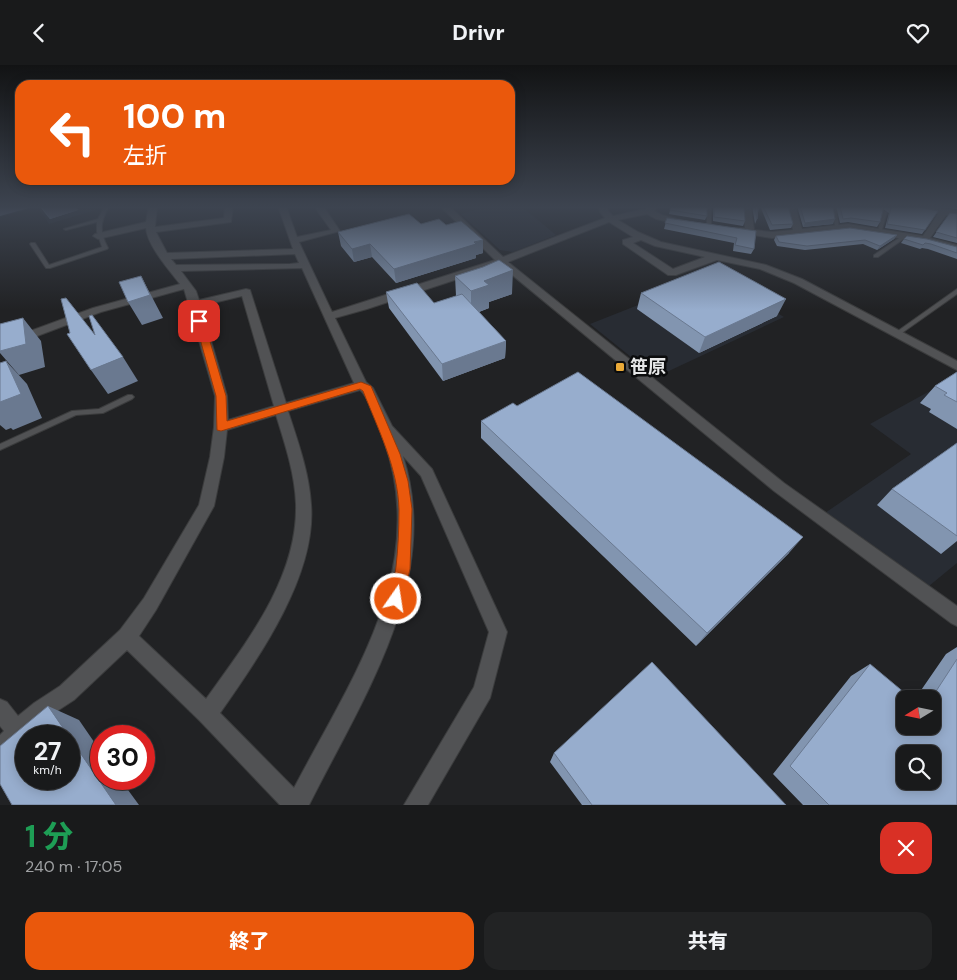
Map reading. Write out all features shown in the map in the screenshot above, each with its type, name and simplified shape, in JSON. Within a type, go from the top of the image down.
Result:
[{"type":"street","points":[[24,725],[40,710],[67,693],[127,637],[150,604],[206,506],[217,457],[221,427],[221,396],[187,285],[169,262],[157,241]]},
{"type":"street","points":[[127,637],[296,805],[386,631],[403,569],[406,509],[402,481],[384,427],[367,388],[361,385],[294,241]]},
{"type":"street","points":[[169,262],[299,252],[319,241]]},
{"type":"street","points":[[480,241],[501,261],[779,487],[957,617]]},
{"type":"street","points":[[329,316],[363,307],[501,261],[555,241]]},
{"type":"street","points":[[630,241],[626,242],[672,273],[718,256]]},
{"type":"street","points":[[650,241],[672,249],[718,256],[764,267],[798,281],[957,366]]},
{"type":"street","points":[[930,241],[957,248]]},
{"type":"street","points":[[169,262],[290,267],[299,252]]},
{"type":"street","points":[[0,346],[97,310],[187,285]]},
{"type":"street","points":[[194,304],[246,292],[282,408],[304,490],[305,511],[296,559],[287,587],[240,667],[206,714]]},
{"type":"street","points":[[221,427],[361,385]]},
{"type":"street","points":[[384,427],[427,473],[498,632],[483,691],[415,805]]},
{"type":"street","points":[[0,709],[15,728]]},
{"type":"street","points":[[0,752],[15,733]]},
{"type":"lane","points":[[33,244],[48,267],[105,248],[101,241]]},
{"type":"lane","points":[[876,256],[899,241]]},
{"type":"lane","points":[[896,334],[957,291]]},
{"type":"lane","points":[[0,447],[75,413],[100,411],[130,397]]},
{"type":"shaded area","points":[[490,241],[542,241],[513,252],[500,250]]},
{"type":"shaded area","points":[[714,275],[784,317],[656,377],[590,324]]},
{"type":"shaded area","points":[[957,376],[957,563],[929,586],[825,513],[911,454],[870,424]]},
{"type":"building","points":[[345,241],[481,241],[474,242],[476,244],[394,269],[370,244],[352,249]]},
{"type":"building","points":[[736,241],[755,241],[754,249],[735,245]]},
{"type":"building","points":[[778,241],[860,241],[807,246]]},
{"type":"building","points":[[866,241],[888,241],[880,246]]},
{"type":"building","points":[[909,241],[933,241],[957,247],[957,253],[931,244],[925,243],[923,245]]},
{"type":"building","points":[[499,260],[513,270],[484,281],[489,285],[471,291],[455,276],[483,267]]},
{"type":"building","points":[[719,262],[786,299],[705,337],[641,293]]},
{"type":"building","points":[[141,276],[150,295],[128,302],[119,282]]},
{"type":"building","points":[[417,283],[434,303],[462,294],[506,341],[442,364],[386,292]]},
{"type":"building","points":[[66,298],[95,335],[89,316],[92,315],[123,357],[91,370],[67,334],[70,333],[61,299]]},
{"type":"building","points":[[23,318],[26,344],[0,351],[0,324]]},
{"type":"building","points":[[6,361],[21,394],[0,402],[0,363]]},
{"type":"building","points":[[578,372],[803,537],[707,633],[481,421],[513,403],[517,406]]},
{"type":"building","points":[[957,372],[957,402],[944,395],[947,393],[935,386]]},
{"type":"building","points":[[957,443],[957,536],[892,489]]},
{"type":"building","points":[[957,659],[957,805],[829,805],[790,766],[870,664],[901,690],[896,690],[896,735],[941,735],[941,690],[937,690]]},
{"type":"building","points":[[652,662],[786,805],[592,805],[554,753]]},
{"type":"building","points":[[48,706],[61,725],[25,725]]},
{"type":"building","points":[[15,734],[15,790],[80,790],[80,753],[90,767],[90,790],[106,790],[116,805],[12,805],[0,784],[0,746]]},
{"type":"place","name":"笹原","points":[[620,367]]},
{"type":"route","points":[[199,321],[221,396],[221,427],[361,385],[367,388],[380,415],[394,454],[402,481],[406,509],[403,569],[396,599]]}]
